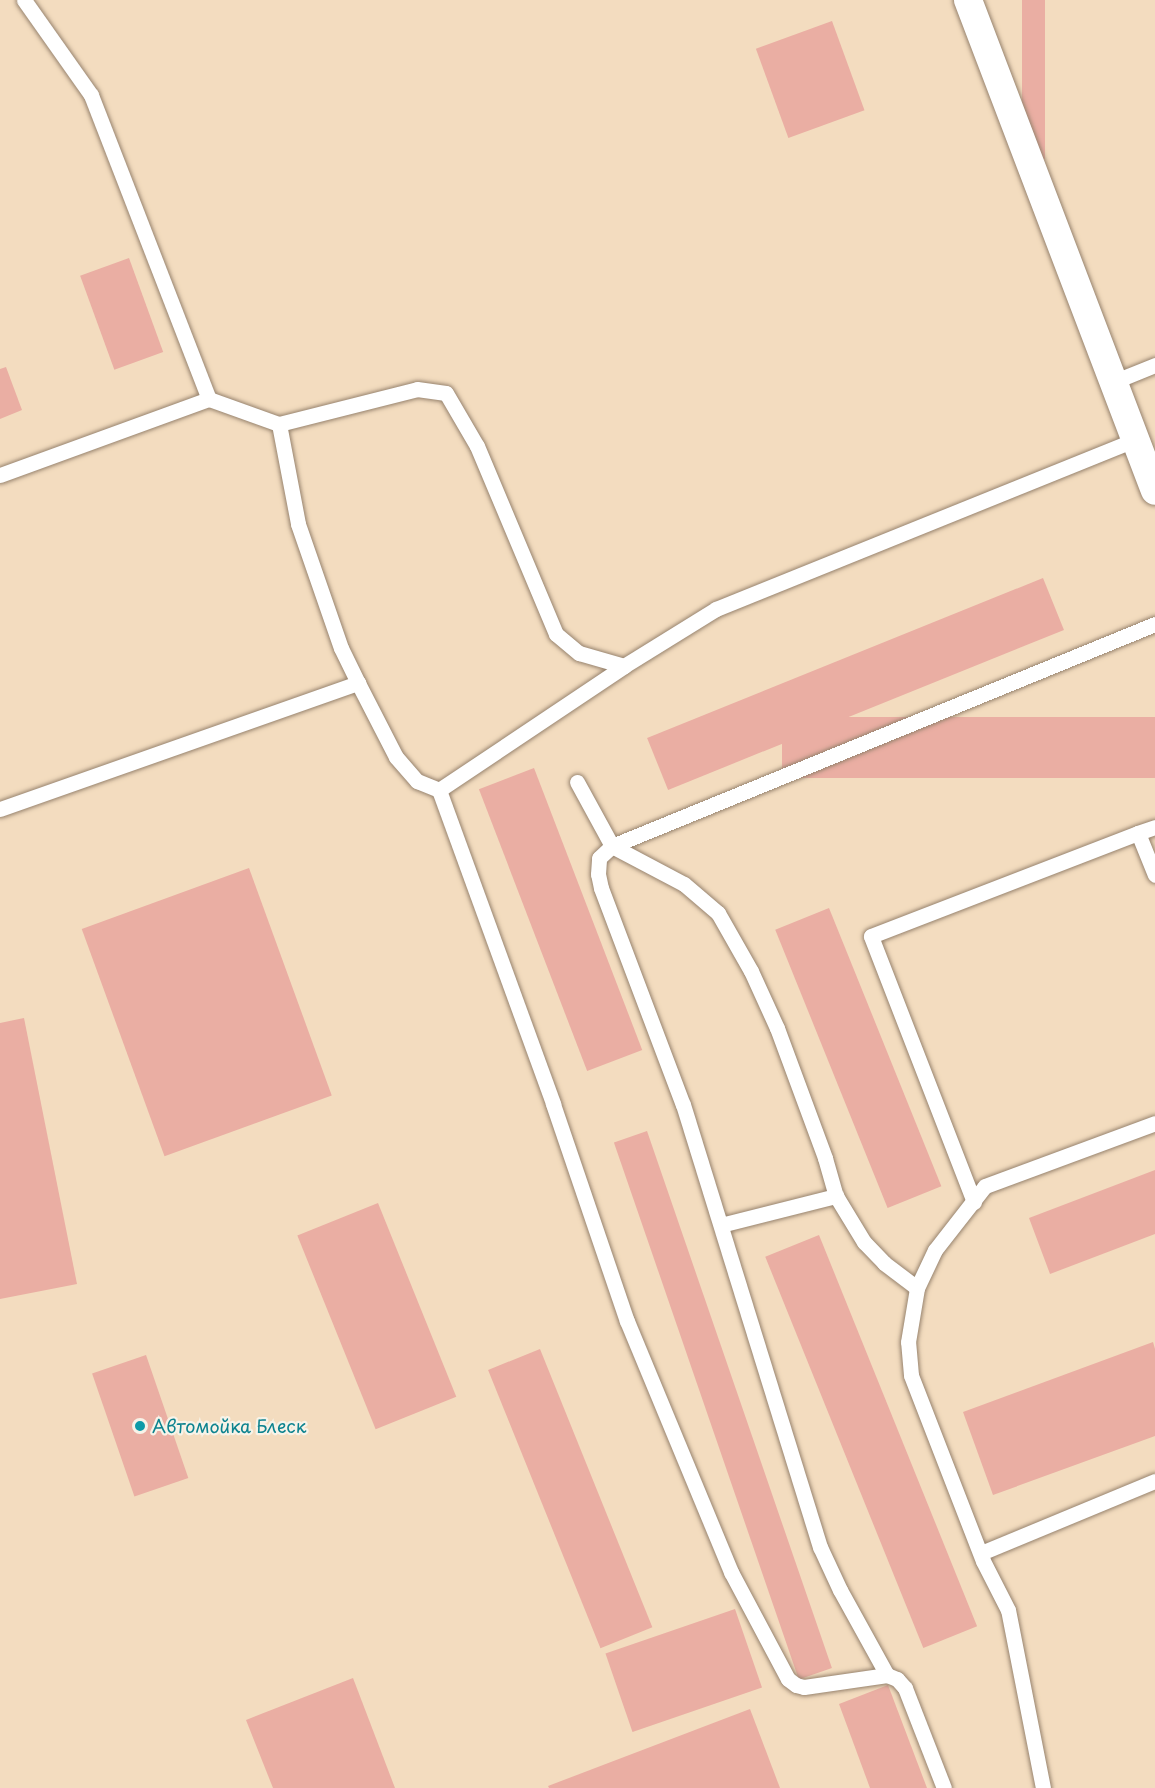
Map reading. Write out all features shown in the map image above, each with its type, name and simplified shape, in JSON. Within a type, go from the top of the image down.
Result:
[{"type":"street","points":[[968,0],[1155,491]]},
{"type":"lane","points":[[24,0],[91,95],[209,399]]},
{"type":"lane","points":[[1113,382],[1155,365]]},
{"type":"lane","points":[[0,476],[209,399],[279,424],[417,389],[446,393],[477,446],[556,634],[579,653],[624,666]]},
{"type":"lane","points":[[279,424],[298,524],[340,648],[396,757],[417,781],[439,790],[553,1104],[627,1321],[731,1572],[788,1679],[796,1685],[804,1688],[887,1675],[897,1679],[905,1688],[944,1788]]},
{"type":"lane","points":[[439,790],[624,666],[716,609],[1135,440]]},
{"type":"lane","points":[[887,1675],[840,1590],[820,1546],[683,1105],[601,888],[597,874],[599,858],[612,846],[1155,624]]},
{"type":"lane","points":[[0,809],[358,683]]},
{"type":"lane","points":[[577,782],[612,846],[684,884],[718,913],[751,971],[777,1028],[825,1158],[836,1196],[864,1242],[884,1263],[917,1288]]},
{"type":"lane","points":[[974,1202],[871,936],[1155,826]]},
{"type":"lane","points":[[1138,833],[1155,875]]},
{"type":"lane","points":[[1043,1788],[1008,1610],[981,1553],[911,1375],[908,1341],[917,1288],[935,1250],[985,1186],[1155,1123]]},
{"type":"lane","points":[[721,1225],[836,1196]]},
{"type":"lane","points":[[981,1553],[1155,1481]]},
{"type":"building","points":[[1022,0],[1045,0],[1045,159],[1022,159]]},
{"type":"building","points":[[832,21],[864,110],[788,138],[756,49]]},
{"type":"building","points":[[129,258],[163,352],[114,370],[80,276]]},
{"type":"building","points":[[6,367],[22,410],[0,419],[0,369]]},
{"type":"building","points":[[1043,578],[1064,630],[668,790],[647,738]]},
{"type":"building","points":[[782,717],[1155,717],[1155,778],[782,778]]},
{"type":"building","points":[[534,768],[642,1050],[587,1071],[479,789]]},
{"type":"building","points":[[249,868],[332,1095],[165,1156],[82,929]]},
{"type":"building","points":[[829,908],[941,1186],[888,1208],[775,930]]},
{"type":"building","points":[[24,1018],[77,1284],[0,1299],[0,1023]]},
{"type":"building","points":[[647,1131],[832,1668],[799,1679],[614,1142]]},
{"type":"building","points":[[1155,1170],[1155,1234],[1050,1274],[1029,1218]]},
{"type":"building","points":[[378,1203],[456,1397],[376,1429],[297,1236]]},
{"type":"building","points":[[819,1235],[977,1626],[923,1648],[765,1257]]},
{"type":"building","points":[[1153,1342],[1155,1349],[1155,1436],[993,1495],[963,1412]]},
{"type":"building","points":[[540,1349],[652,1627],[600,1648],[488,1370]]},
{"type":"building","name":"Автомойка Блеск","points":[[146,1355],[188,1478],[134,1496],[92,1374]]},
{"type":"building","points":[[735,1609],[762,1687],[632,1732],[605,1654]]},
{"type":"building","points":[[353,1678],[395,1788],[273,1788],[246,1720]]},
{"type":"building","points":[[888,1685],[927,1788],[870,1788],[839,1704]]},
{"type":"building","points":[[750,1709],[780,1788],[549,1788],[548,1786]]},
{"type":"place","name":"Автомойка Блеск","points":[[140,1426]]}]
